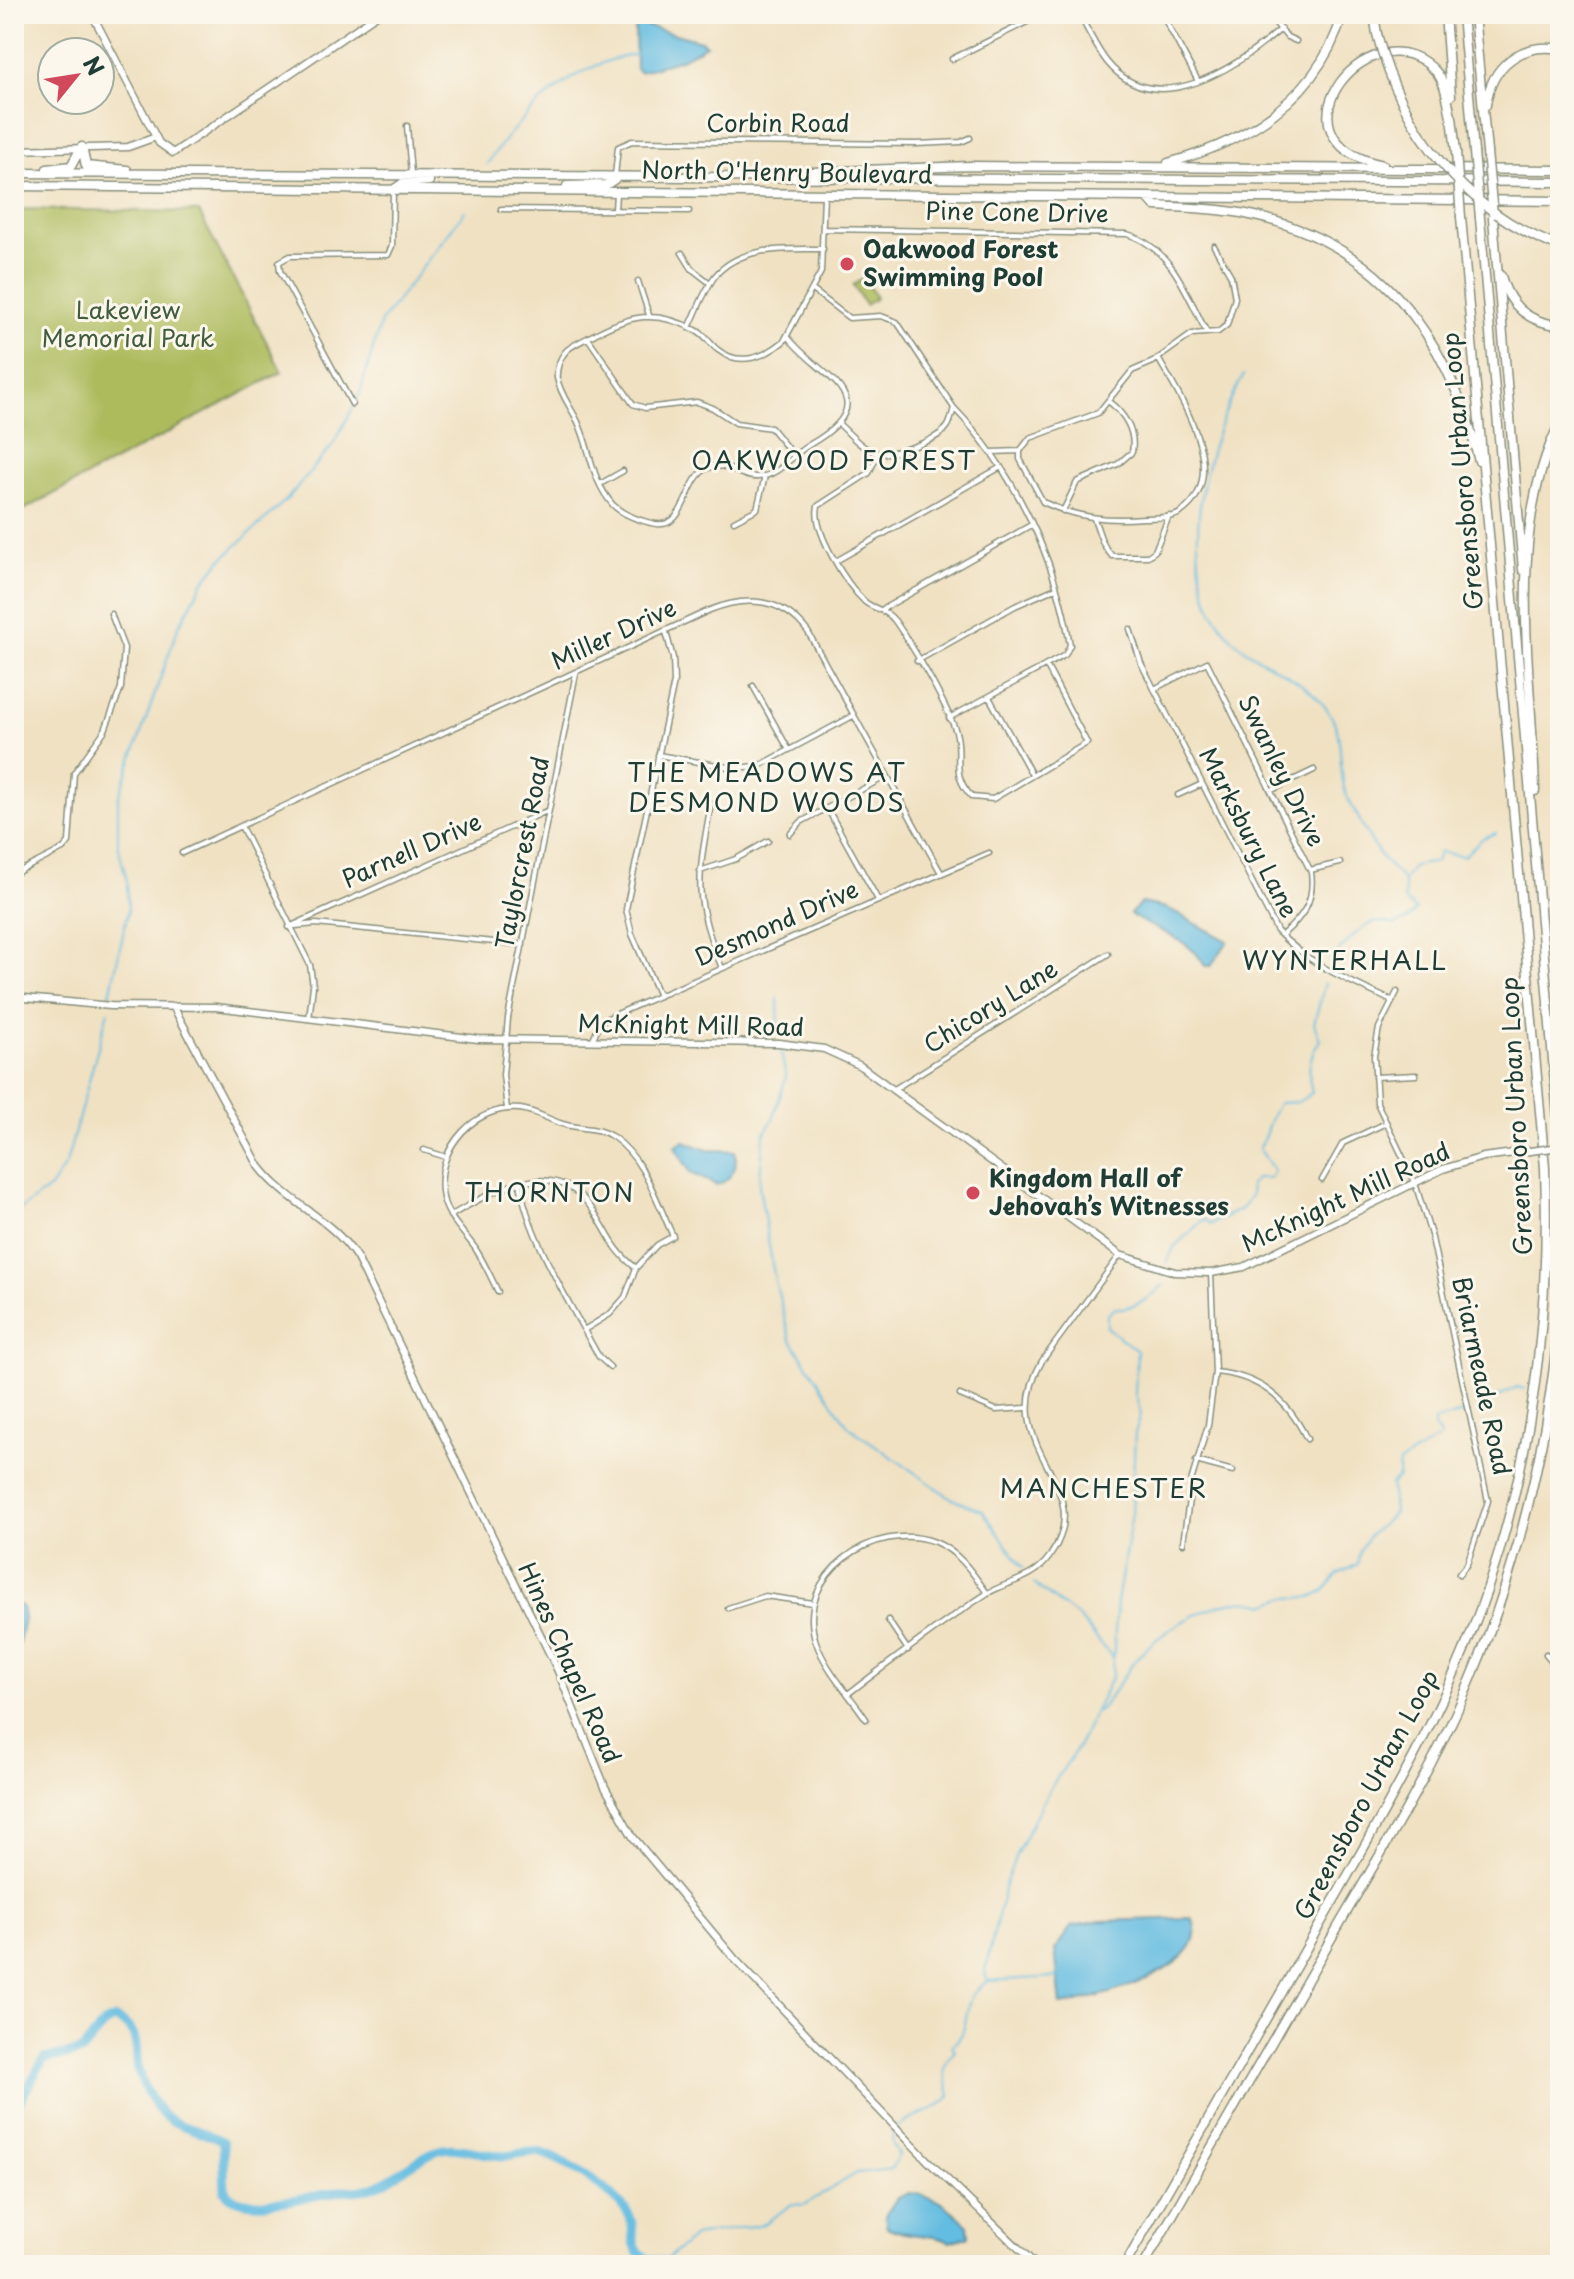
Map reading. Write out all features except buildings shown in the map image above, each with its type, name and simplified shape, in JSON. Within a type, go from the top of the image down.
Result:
[{"type":"highway","points":[[1160,165],[1227,144],[1279,111],[1318,68],[1334,40],[1343,14]]},
{"type":"highway","points":[[1374,14],[1377,34],[1398,98],[1441,164],[1496,214],[1560,247]]},
{"type":"highway","name":"Greensboro Urban Loop","points":[[1125,2265],[1433,1721],[1487,1589],[1524,1451],[1543,1310],[1545,1168],[1445,14]]},
{"type":"highway","name":"Greensboro Urban Loop","points":[[1462,14],[1560,1141]]},
{"type":"highway","points":[[1474,14],[1530,651]]},
{"type":"highway","points":[[1402,168],[1358,156],[1335,132],[1329,110],[1330,93],[1335,78],[1350,60],[1383,46],[1408,49],[1422,56],[1442,80],[1452,121]]},
{"type":"highway","points":[[1485,122],[1490,84],[1502,66],[1527,50],[1560,49]]},
{"type":"highway","points":[[14,172],[71,166],[82,147]]},
{"type":"highway","points":[[82,147],[84,163],[91,168],[164,175]]},
{"type":"highway","points":[[724,178],[970,166],[1560,168]]},
{"type":"highway","name":"North O'Henry Boulevard","points":[[14,172],[615,179],[1560,182]]},
{"type":"highway","points":[[393,190],[403,183],[470,177]]},
{"type":"highway","points":[[523,190],[606,185],[615,179]]},
{"type":"highway","name":"North O'Henry Boulevard","points":[[14,186],[1558,202]]},
{"type":"highway","points":[[1148,198],[1155,206],[1245,214],[1297,229],[1343,253],[1378,278],[1419,321],[1450,371],[1465,409],[1485,488]]},
{"type":"highway","points":[[1497,263],[1503,285],[1517,307],[1539,322],[1560,325]]},
{"type":"highway","points":[[1536,868],[1530,526],[1542,468],[1560,423]]},
{"type":"highway","name":"Greensboro Urban Loop","points":[[1144,2265],[1408,1805],[1461,1702],[1503,1594],[1528,1511],[1546,1427],[1560,1312]]},
{"type":"street","points":[[103,14],[94,16],[156,137],[163,149],[173,153],[378,14]]},
{"type":"street","points":[[952,59],[1043,14]]},
{"type":"street","points":[[1079,14],[1107,62],[1128,80],[1157,89],[1173,89],[1230,70],[1281,29]]},
{"type":"street","points":[[1162,14],[1198,81]]},
{"type":"street","points":[[1268,14],[1296,41]]},
{"type":"street","points":[[407,126],[411,176]]},
{"type":"street","points":[[14,150],[128,147],[156,137]]},
{"type":"street","name":"Corbin Road","points":[[615,179],[617,151],[627,142],[916,144],[961,142],[970,138]]},
{"type":"street","points":[[352,404],[280,271],[279,262],[290,256],[388,255],[392,246],[393,190]]},
{"type":"street","points":[[615,210],[616,191]]},
{"type":"street","points":[[787,336],[801,355],[834,377],[841,387],[844,403],[839,424],[779,470],[765,476],[752,477],[718,466],[706,469],[697,475],[679,515],[660,524],[619,510],[588,461],[579,423],[557,377],[562,356],[588,338],[629,317],[649,315],[689,328],[722,352],[742,359],[768,353],[787,336],[814,291],[821,272],[824,195]]},
{"type":"street","points":[[501,209],[689,211]]},
{"type":"street","name":"Pine Cone Drive","points":[[824,229],[1127,234],[1144,240],[1164,255],[1207,332]]},
{"type":"street","points":[[1020,451],[1030,438],[1060,424],[1084,420],[1098,413],[1122,379],[1192,334],[1218,332],[1227,325],[1233,315],[1235,298],[1231,276],[1214,246]]},
{"type":"street","points":[[689,328],[711,284],[726,267],[761,250],[823,249]]},
{"type":"street","points":[[682,253],[692,269],[711,284]]},
{"type":"street","points":[[638,281],[649,315]]},
{"type":"street","points":[[814,291],[849,318],[862,320],[881,316],[897,322],[954,408],[1001,467],[1031,525],[1056,588],[1070,645],[1065,655],[949,718]]},
{"type":"street","points":[[588,338],[633,404],[645,408],[704,403],[736,423],[771,428],[794,456]]},
{"type":"street","points":[[1020,451],[1025,471],[1043,502],[1063,511],[1106,521],[1181,513],[1198,488],[1202,475],[1201,442],[1158,358]]},
{"type":"street","points":[[1063,511],[1077,482],[1118,464],[1132,452],[1131,430],[1120,410],[1108,401]]},
{"type":"street","points":[[839,424],[862,446],[878,453],[906,450],[940,433],[949,425],[954,408]]},
{"type":"street","points":[[992,452],[1020,451]]},
{"type":"street","points":[[878,453],[866,476],[818,506],[817,528],[864,601],[883,609],[893,619],[949,718],[958,740],[957,772],[972,797],[993,799],[1087,743],[1046,665]]},
{"type":"street","points":[[836,561],[1001,467]]},
{"type":"street","points":[[600,484],[623,471]]},
{"type":"street","points":[[734,521],[757,509],[765,476]]},
{"type":"street","points":[[1093,518],[1102,545],[1112,556],[1128,558],[1155,551],[1169,516]]},
{"type":"street","points":[[883,609],[1031,525]]},
{"type":"street","points":[[917,661],[1015,606],[1056,588]]},
{"type":"street","name":"Miller Drive","points":[[182,853],[739,601],[767,602],[781,608],[808,632],[941,873]]},
{"type":"street","points":[[14,874],[63,849],[69,842],[74,773],[105,730],[121,688],[124,648],[111,614]]},
{"type":"street","name":"Marksbury Lane","points":[[1130,629],[1154,689],[1267,915],[1297,952],[1317,966],[1392,1001]]},
{"type":"street","points":[[659,996],[632,934],[626,909],[675,669],[666,632]]},
{"type":"street","name":"Swanley Drive","points":[[1154,689],[1207,662],[1310,870],[1312,896],[1307,910],[1282,935]]},
{"type":"street","name":"Taylorcrest Road","points":[[507,1109],[503,1075],[505,1040],[576,673]]},
{"type":"street","points":[[753,686],[790,751]]},
{"type":"street","points":[[989,697],[1032,775]]},
{"type":"street","points":[[658,755],[734,768],[759,766],[854,716]]},
{"type":"street","points":[[1272,790],[1314,770]]},
{"type":"street","points":[[790,834],[795,826],[887,776]]},
{"type":"street","points":[[1178,795],[1202,784]]},
{"type":"street","points":[[711,804],[700,871],[702,919],[722,969]]},
{"type":"street","points":[[827,808],[878,900]]},
{"type":"street","name":"Parnell Drive","points":[[289,927],[551,809]]},
{"type":"street","points":[[241,826],[311,972],[308,1021]]},
{"type":"street","points":[[700,871],[736,859],[768,841]]},
{"type":"street","name":"Desmond Drive","points":[[593,1042],[600,1022],[989,853]]},
{"type":"street","points":[[1310,870],[1340,863]]},
{"type":"street","points":[[289,927],[316,924],[523,945]]},
{"type":"street","name":"Chicory Lane","points":[[893,1090],[1108,954]]},
{"type":"street","name":"Briarmeade Road","points":[[1397,992],[1379,1028],[1374,1077],[1384,1124],[1415,1183],[1445,1289],[1488,1504],[1467,1564],[1459,1574]]},
{"type":"street","name":"McKnight Mill Road","points":[[14,997],[111,1006],[216,1007],[308,1021],[505,1040],[805,1045],[846,1058],[1120,1255],[1161,1270],[1211,1273],[1259,1261],[1468,1160],[1560,1147]]},
{"type":"street","name":"Hines Chapel Road","points":[[173,1006],[259,1166],[275,1185],[337,1231],[357,1258],[558,1671],[605,1787],[633,1837],[734,1958],[896,2127],[1036,2265]]},
{"type":"street","points":[[1374,1077],[1416,1075]]},
{"type":"street","points":[[498,1292],[473,1244],[450,1216],[442,1192],[446,1157],[468,1126],[507,1109],[532,1111],[559,1123],[612,1136],[643,1172],[673,1236],[657,1245],[636,1268],[625,1297],[610,1314],[584,1330]]},
{"type":"street","points":[[1322,1180],[1343,1143],[1384,1124]]},
{"type":"street","points":[[424,1150],[446,1157]]},
{"type":"street","points":[[450,1216],[520,1181],[540,1180],[572,1190],[589,1205],[611,1245],[636,1268]]},
{"type":"street","points":[[520,1181],[522,1198],[541,1244],[599,1357],[610,1367]]},
{"type":"street","points":[[849,1693],[987,1593],[1038,1571],[1057,1545],[1063,1519],[1060,1492],[1032,1438],[1026,1408],[1031,1380],[1120,1255]]},
{"type":"street","points":[[1183,1543],[1196,1461],[1208,1425],[1215,1372],[1211,1273]]},
{"type":"street","points":[[1215,1372],[1244,1377],[1273,1392],[1293,1414],[1307,1439]]},
{"type":"street","points":[[960,1395],[996,1410],[1026,1408]]},
{"type":"street","points":[[1196,1461],[1233,1471]]},
{"type":"street","points":[[866,1719],[816,1642],[813,1603],[826,1574],[839,1561],[863,1547],[894,1537],[915,1537],[951,1551],[964,1561],[987,1593]]},
{"type":"street","points":[[728,1608],[765,1596],[813,1603]]},
{"type":"street","points":[[888,1620],[908,1650]]},
{"type":"street","points":[[1546,1654],[1560,1671]]},
{"type":"green space","name":"Lakeview Memorial Park","points":[[14,209],[199,212],[282,372],[14,515]]},
{"type":"green space","points":[[864,278],[876,298],[865,305],[853,285]]},
{"type":"water","points":[[635,23],[706,45],[683,58],[640,72],[636,69]]},
{"type":"water","points":[[1141,903],[1167,908],[1228,941],[1211,966],[1205,966],[1181,941],[1130,914]]},
{"type":"water","points":[[684,1141],[707,1150],[735,1151],[734,1167],[729,1177],[716,1185],[691,1173],[675,1147]]},
{"type":"water","points":[[16,1604],[22,1606],[24,1619],[14,1665]]},
{"type":"water","points":[[1192,1918],[1195,1936],[1187,1952],[1170,1966],[1123,1988],[1061,2005],[1055,1949],[1072,1926],[1101,1921]]},
{"type":"water","points":[[909,2193],[927,2196],[948,2207],[968,2225],[969,2236],[950,2242],[887,2227],[885,2216],[897,2198]]},
{"type":"waterway","points":[[487,164],[516,127],[551,93],[591,68],[637,54]]},
{"type":"waterway","points":[[109,999],[128,911],[127,881],[118,846],[118,799],[178,628],[203,582],[220,561],[287,499],[333,445],[359,396],[381,322],[465,211]]},
{"type":"waterway","points":[[1244,375],[1229,403],[1206,471],[1198,545],[1202,580],[1213,612],[1232,638],[1256,657],[1307,688],[1328,711],[1338,733],[1345,792],[1379,854],[1403,880],[1405,901],[1416,910],[1407,920],[1395,925],[1384,922],[1366,926],[1330,960]]},
{"type":"waterway","points":[[1555,805],[1560,803]]},
{"type":"waterway","points":[[1405,879],[1413,866],[1436,862],[1439,852],[1464,856],[1483,838],[1496,833]]},
{"type":"waterway","points":[[1167,1263],[1174,1247],[1204,1219],[1211,1224],[1243,1208],[1251,1195],[1250,1185],[1257,1178],[1270,1178],[1274,1171],[1259,1148],[1279,1103],[1298,1102],[1312,1093],[1310,1066],[1320,1040],[1314,1024],[1325,983]]},
{"type":"waterway","points":[[778,998],[779,1037]]},
{"type":"waterway","points":[[14,1214],[50,1188],[66,1164],[108,1011]]},
{"type":"waterway","points":[[781,1052],[786,1077],[773,1119],[764,1135],[759,1186],[775,1281],[790,1339],[849,1427],[954,1500],[982,1510],[1023,1568]]},
{"type":"waterway","points":[[987,1981],[985,1972],[1005,1885],[1016,1855],[1049,1790],[1078,1747],[1112,1676],[1117,1602],[1132,1514],[1135,1433],[1141,1414],[1135,1394],[1137,1351],[1107,1327],[1107,1315],[1115,1308],[1142,1302],[1163,1285]]},
{"type":"waterway","points":[[1477,1407],[1517,1387],[1524,1389]]},
{"type":"waterway","points":[[1098,1711],[1139,1656],[1180,1623],[1214,1607],[1232,1603],[1265,1605],[1284,1598],[1311,1597],[1324,1591],[1338,1574],[1358,1564],[1365,1541],[1394,1512],[1391,1484],[1398,1477],[1399,1463],[1441,1437],[1434,1428],[1434,1421],[1463,1413]]},
{"type":"waterway","points":[[1034,1584],[1079,1618],[1113,1658]]},
{"type":"waterway","points":[[664,2262],[694,2236],[764,2224],[792,2204],[804,2205],[857,2173],[891,2169],[899,2155],[892,2143],[893,2132],[940,2105],[950,2095],[945,2067],[955,2051],[952,2045],[961,2035],[969,2002],[975,1992],[987,1981],[1059,1977]]},
{"type":"waterway","points":[[14,2111],[44,2059],[81,2052],[104,2024],[115,2019],[133,2034],[139,2075],[164,2116],[223,2142],[225,2191],[234,2199],[282,2202],[371,2188],[439,2150],[463,2149],[505,2156],[536,2152],[573,2168],[615,2198],[630,2217],[634,2243],[639,2252],[649,2259],[672,2265]]},
{"type":"place","name":"Oakwood Forest Swimming Pool","points":[[847,264]]},
{"type":"place","name":"Kingdom Hall of Jehovah’s Witnesses","points":[[973,1193]]},
{"type":"district","name":"OAKWOOD FOREST","points":[[834,461]]},
{"type":"district","name":"THE MEADOWS AT DESMOND WOODS","points":[[767,788]]},
{"type":"district","name":"WYNTERHALL","points":[[1345,961]]},
{"type":"district","name":"THORNTON","points":[[550,1193]]},
{"type":"district","name":"MANCHESTER","points":[[1104,1489]]}]
